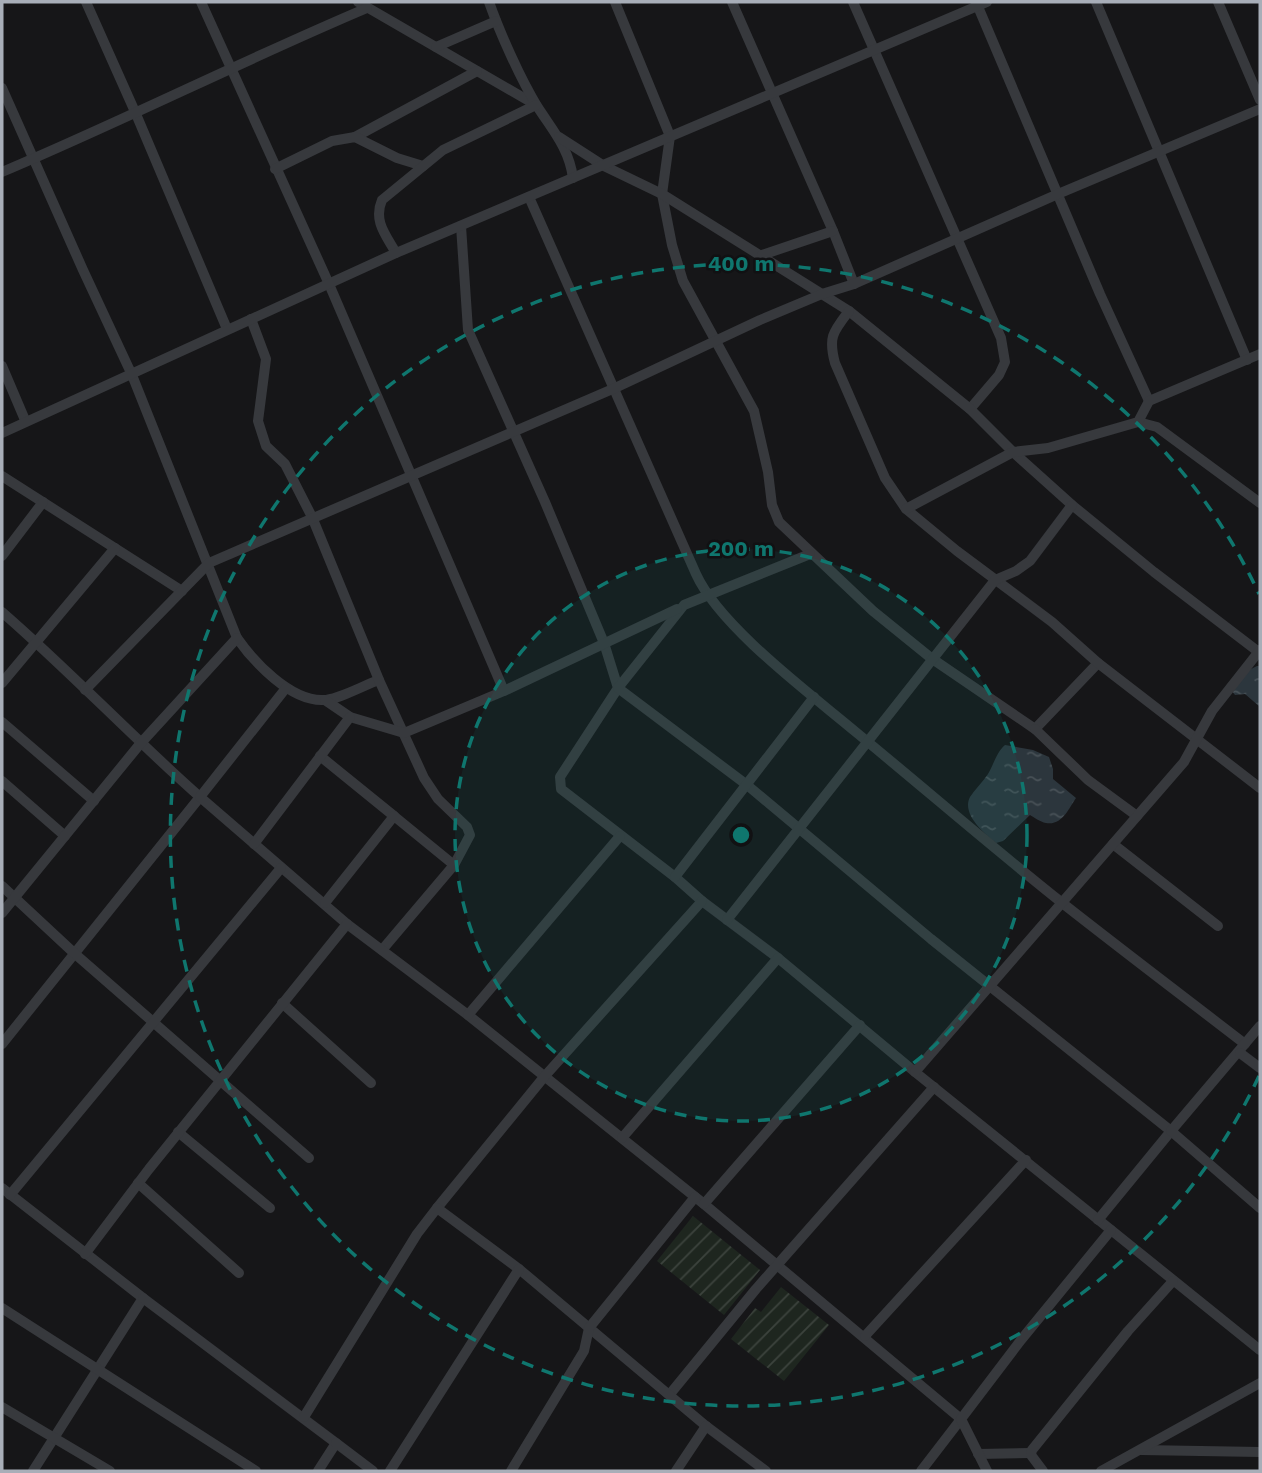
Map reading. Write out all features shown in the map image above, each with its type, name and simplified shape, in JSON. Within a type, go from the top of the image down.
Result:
[{"type":"street","points":[[86,2],[227,329]]},
{"type":"street","points":[[201,2],[328,284],[504,691]]},
{"type":"street","points":[[489,2],[536,105],[569,156],[573,178]]},
{"type":"street","points":[[615,2],[670,136],[662,194],[672,245],[683,281],[754,411],[768,472],[772,505],[779,522],[873,611],[932,658],[1035,729],[1088,780],[1137,816]]},
{"type":"street","points":[[732,2],[774,93],[853,284]]},
{"type":"street","points":[[853,2],[1001,338],[1005,362],[999,375],[970,409]]},
{"type":"street","points":[[1096,2],[1247,360]]},
{"type":"street","points":[[1218,2],[1260,100]]},
{"type":"street","points":[[2,433],[25,420],[396,253],[874,51],[980,3],[1100,294],[1149,401]]},
{"type":"street","points":[[2,172],[136,114],[363,5],[536,105]]},
{"type":"street","points":[[436,47],[496,21]]},
{"type":"street","points":[[275,169],[332,142],[355,137],[477,71]]},
{"type":"street","points":[[2,88],[82,270],[132,374],[237,638],[252,659],[286,688],[313,699],[325,700],[379,680]]},
{"type":"street","points":[[396,253],[380,223],[377,210],[382,200],[443,150],[536,105]]},
{"type":"street","points":[[85,690],[209,563],[615,388],[822,294],[853,284],[1260,109]]},
{"type":"street","points":[[355,137],[397,158],[423,166]]},
{"type":"street","points":[[559,137],[604,166],[662,194],[849,311],[970,409],[1072,505],[1154,572],[1260,652],[1212,711],[1184,762],[915,1072]]},
{"type":"street","points":[[529,197],[707,594],[745,635],[814,697],[1243,1049],[1260,1068]]},
{"type":"street","points":[[461,226],[468,330],[604,643],[618,688],[747,785],[989,986],[1171,1131],[1260,1208]]},
{"type":"street","points":[[762,255],[833,231]]},
{"type":"street","points":[[849,311],[832,336],[830,345],[835,363],[884,478],[906,509],[1052,622],[1098,663],[1260,788]]},
{"type":"street","points":[[251,319],[266,359],[258,421],[266,446],[285,464],[312,517],[379,680],[430,789],[467,827],[470,835],[454,865],[382,950]]},
{"type":"street","points":[[1138,422],[1149,401],[1260,354]]},
{"type":"street","points":[[2,366],[25,420]]},
{"type":"street","points":[[906,509],[1013,452],[1048,448],[1138,422],[1157,427],[1260,503]]},
{"type":"street","points":[[2,476],[182,591]]},
{"type":"street","points":[[2,556],[43,502]]},
{"type":"street","points":[[727,920],[995,580],[1016,571],[1030,561],[1072,505]]},
{"type":"street","points":[[2,683],[115,548]]},
{"type":"street","points":[[325,700],[350,717],[404,733],[504,691],[690,601],[810,554]]},
{"type":"street","points":[[680,608],[618,688],[559,777],[561,789],[778,958],[1260,1350]]},
{"type":"street","points":[[2,612],[140,744],[347,924],[468,1015],[699,1200],[961,1419],[987,1471]]},
{"type":"street","points":[[2,913],[140,744],[237,638]]},
{"type":"street","points":[[1035,729],[1098,663]]},
{"type":"street","points":[[2,1044],[286,688]]},
{"type":"street","points":[[675,877],[814,697]]},
{"type":"street","points":[[254,844],[350,717]]},
{"type":"street","points":[[2,722],[94,801]]},
{"type":"street","points":[[320,756],[454,865]]},
{"type":"street","points":[[2,781],[65,836]]},
{"type":"street","points":[[325,903],[394,816]]},
{"type":"street","points":[[468,1015],[620,836]]},
{"type":"street","points":[[1113,844],[1218,926]]},
{"type":"street","points":[[281,868],[153,1022],[6,1191],[85,1254],[373,1471]]},
{"type":"street","points":[[2,886],[74,953],[309,1158]]},
{"type":"street","points":[[304,1418],[417,1234],[437,1208],[544,1077],[702,901]]},
{"type":"street","points":[[85,1254],[178,1132],[347,924]]},
{"type":"street","points":[[622,1138],[778,958]]},
{"type":"street","points":[[282,1003],[371,1083]]},
{"type":"street","points":[[511,1471],[584,1350],[589,1328],[699,1200],[860,1025]]},
{"type":"street","points":[[1098,1220],[1260,1026]]},
{"type":"street","points":[[670,1394],[735,1314],[934,1087]]},
{"type":"street","points":[[178,1132],[270,1208]]},
{"type":"street","points":[[864,1336],[1026,1160]]},
{"type":"street","points":[[138,1183],[239,1273]]},
{"type":"street","points":[[437,1208],[519,1269],[706,1426],[766,1471]]},
{"type":"street","points":[[921,1471],[1021,1340],[1111,1230]]},
{"type":"street","points":[[390,1471],[519,1269]]},
{"type":"street","points":[[978,1454],[1030,1452],[1120,1340],[1173,1281]]},
{"type":"street","points":[[33,1471],[143,1298]]},
{"type":"street","points":[[2,1308],[256,1471]]},
{"type":"street","points":[[1101,1471],[1260,1383]]},
{"type":"street","points":[[2,1407],[110,1471]]},
{"type":"street","points":[[676,1471],[706,1426]]},
{"type":"street","points":[[318,1471],[337,1443]]},
{"type":"street","points":[[1138,1450],[1260,1452]]},
{"type":"street","points":[[1030,1452],[1043,1471]]},
{"type":"shaded area","points":[[693,1216],[760,1270],[724,1315],[657,1261]]},
{"type":"shaded area","points":[[781,1287],[829,1325],[784,1381],[731,1339],[755,1308],[761,1312]]},
{"type":"water","points":[[1260,666],[1260,707],[1245,694],[1235,695],[1232,691],[1249,670]]},
{"type":"water","points":[[1005,745],[1033,750],[1049,757],[1053,779],[1076,798],[1056,822],[1044,822],[1030,815],[1003,841],[996,843],[971,817],[968,803]]}]
